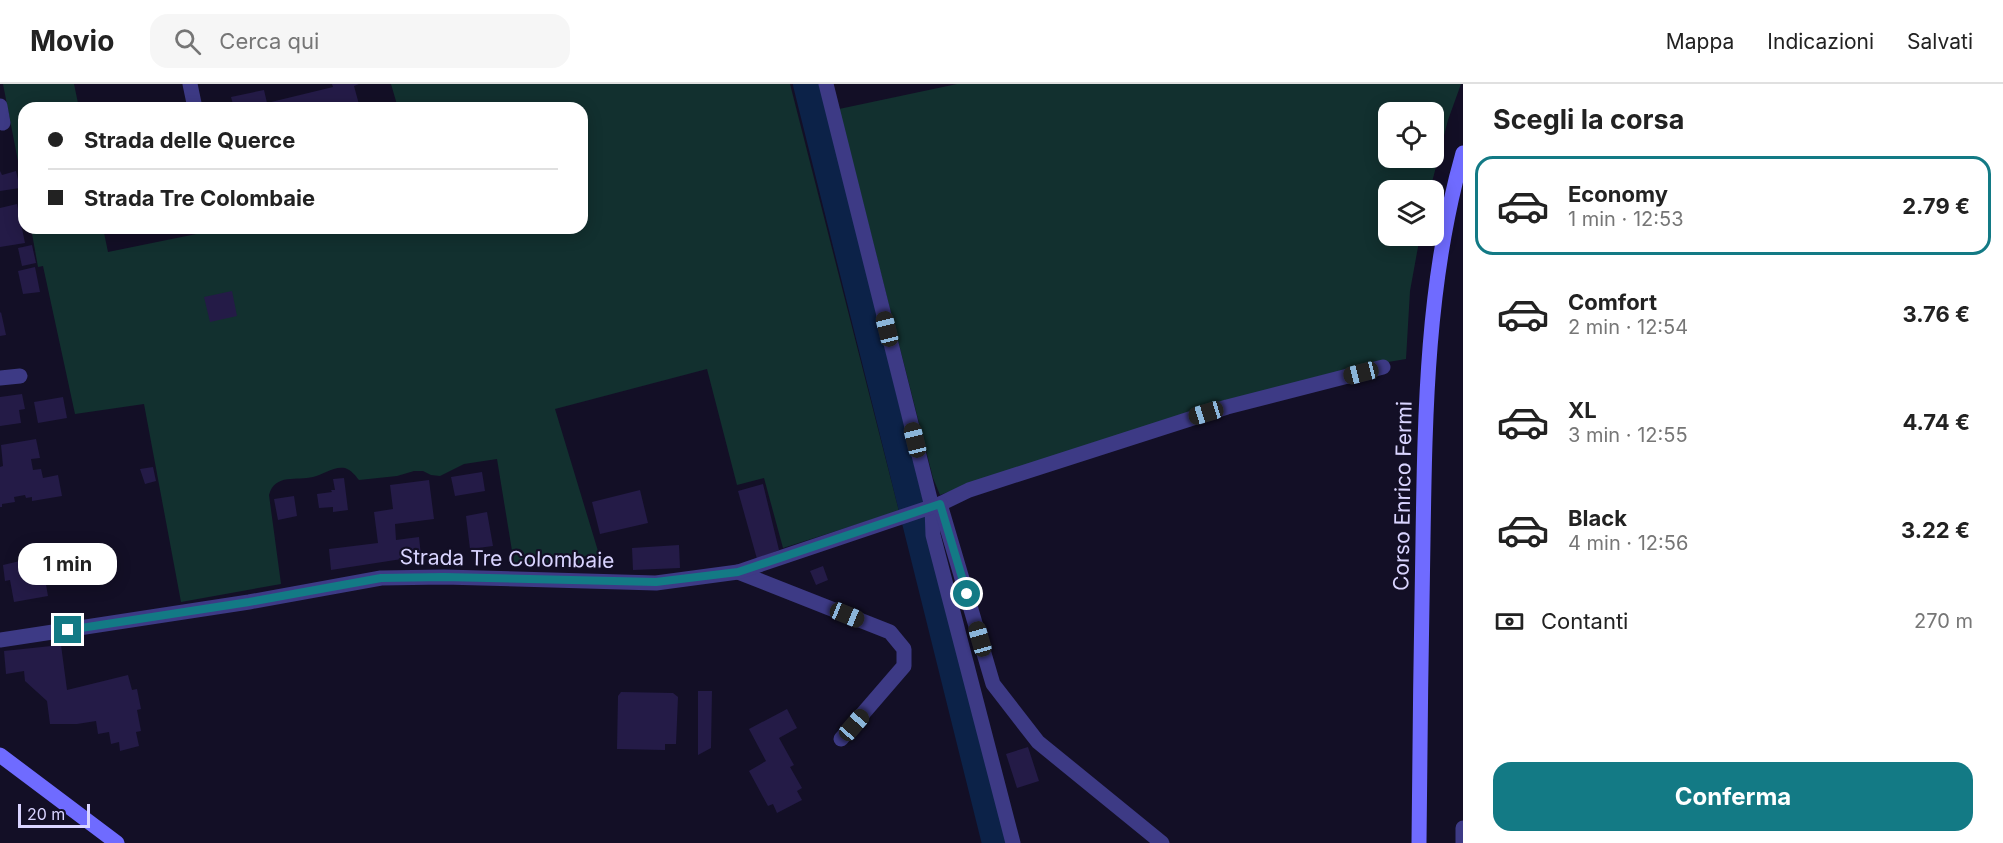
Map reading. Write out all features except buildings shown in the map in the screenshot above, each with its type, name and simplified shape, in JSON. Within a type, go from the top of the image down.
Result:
[{"type":"main road","name":"Corso Enrico Fermi","points":[[1419,843],[1424,447],[1431,320],[1446,223],[1463,153]]},
{"type":"main road","points":[[0,755],[117,843]]},
{"type":"street","points":[[190,84],[194,102]]},
{"type":"street","points":[[826,84],[932,507],[993,684],[1038,742],[1162,843]]},
{"type":"street","points":[[0,106],[3,123]]},
{"type":"street","name":"Strada Tre Colombaie","points":[[0,640],[249,602],[381,578],[444,577],[656,582],[738,572],[932,507],[969,490],[1227,407],[1383,367]]},
{"type":"street","points":[[0,378],[20,376]]},
{"type":"street","points":[[932,507],[933,535],[1013,843]]},
{"type":"street","points":[[738,572],[890,632],[903,649],[904,666],[841,739]]},
{"type":"street","points":[[1463,828],[1463,843]]},
{"type":"green space","points":[[3,84],[74,84],[78,102],[18,102],[18,161]]},
{"type":"green space","points":[[391,84],[790,84],[899,511],[783,548],[764,478],[737,485],[707,369],[555,409],[598,551],[599,566],[514,563],[497,459],[464,464],[440,476],[414,471],[397,476],[359,480],[349,470],[341,468],[332,469],[313,477],[287,479],[276,483],[272,488],[269,495],[281,584],[181,602],[144,404],[75,414],[43,266],[38,267],[32,234],[104,234],[108,252],[196,234],[588,234],[588,102],[396,102]]},
{"type":"green space","points":[[957,84],[1461,84],[1444,136],[1444,102],[1378,102],[1378,168],[1436,168],[1433,180],[1378,180],[1378,246],[1418,246],[1410,291],[1406,359],[1370,365],[940,495],[933,478],[839,109]]},
{"type":"waterway","points":[[806,84],[995,843]]},
{"type":"route","points":[[68,630],[249,602],[381,578],[444,577],[656,582],[738,572],[940,504],[967,594]]}]
